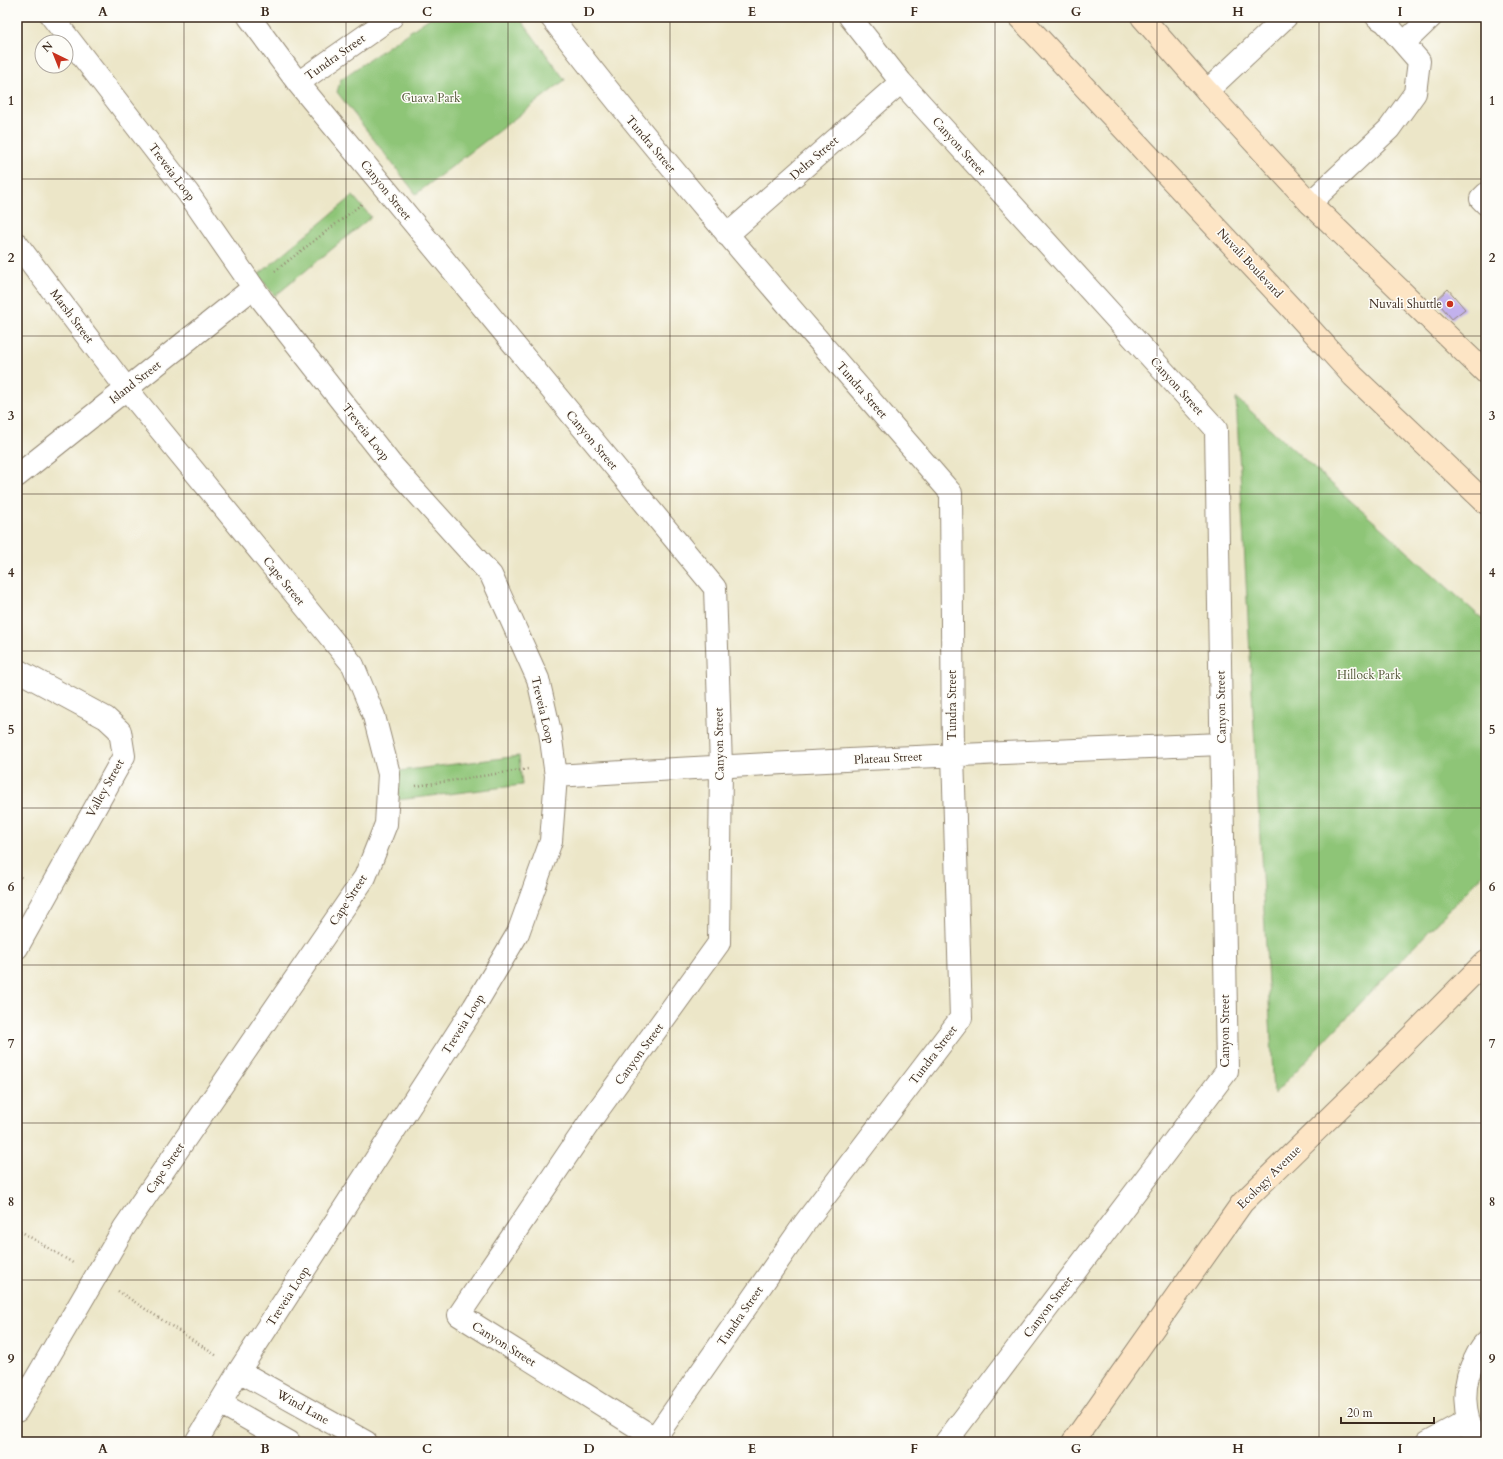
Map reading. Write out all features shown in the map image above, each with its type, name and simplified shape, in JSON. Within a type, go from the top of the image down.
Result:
[{"type":"street","name":"Treveia Loop","points":[[52,17],[188,193],[253,288],[390,462],[491,575],[538,679],[550,732],[555,770],[551,841],[518,932],[474,1007],[239,1371],[196,1442]]},
{"type":"street","name":"Canyon Street","points":[[249,17],[298,83],[715,588],[720,766],[719,943],[593,1117],[458,1316],[658,1440]]},
{"type":"street","name":"Tundra Street","points":[[298,83],[392,17]]},
{"type":"street","name":"Tundra Street","points":[[551,17],[609,92],[727,235],[951,493],[953,754],[961,1018],[804,1224],[658,1440]]},
{"type":"street","name":"Canyon Street","points":[[850,17],[901,82],[1216,429],[1227,1071],[946,1442]]},
{"type":"street","name":"Nuvali Boulevard","points":[[1019,17],[1284,300],[1353,376],[1486,503]]},
{"type":"street","points":[[1142,17],[1206,90],[1310,203],[1486,373]]},
{"type":"street","points":[[1206,90],[1286,17]]},
{"type":"street","points":[[1310,203],[1389,129],[1415,93],[1419,61],[1385,22],[1377,17]]},
{"type":"street","points":[[1404,43],[1431,17]]},
{"type":"street","name":"Delta Street","points":[[727,235],[901,82]]},
{"type":"street","name":"Marsh Street","points":[[17,244],[126,388]]},
{"type":"street","name":"Island Street","points":[[17,476],[253,288]]},
{"type":"street","name":"Cape Street","points":[[17,1411],[124,1228],[365,877],[386,824],[389,774],[374,716],[352,665],[126,388]]},
{"type":"street","name":"Valley Street","points":[[17,670],[106,718],[120,731],[124,756],[17,948]]},
{"type":"street","name":"Plateau Street","points":[[555,770],[720,766],[953,754],[1221,744]]},
{"type":"street","name":"Ecology Avenue","points":[[1073,1442],[1242,1203],[1486,962]]},
{"type":"street","points":[[1478,1442],[1468,1420],[1465,1394],[1470,1368],[1482,1346],[1486,1342]]},
{"type":"street","name":"Wind Lane","points":[[239,1371],[366,1442]]},
{"type":"street","points":[[220,1403],[289,1442]]},
{"type":"street","points":[[1428,1442],[1468,1420]]},
{"type":"path","points":[[253,288],[384,187]]},
{"type":"path","points":[[388,791],[555,770]]},
{"type":"path","points":[[17,1228],[96,1277],[239,1371]]},
{"type":"green space","name":"Guava Park","points":[[431,17],[519,17],[565,80],[416,194],[337,92],[341,79]]},
{"type":"green space","points":[[353,196],[371,217],[275,296],[258,275]]},
{"type":"green space","name":"Hillock Park","points":[[1236,398],[1486,622],[1486,871],[1274,1094]]},
{"type":"green space","points":[[519,756],[522,785],[398,800],[399,771]]},
{"type":"building","name":"Nuvali Shuttle","points":[[1448,289],[1465,309],[1452,319],[1436,300]]},
{"type":"place","name":"Nuvali Shuttle","points":[[1450,304]]}]
